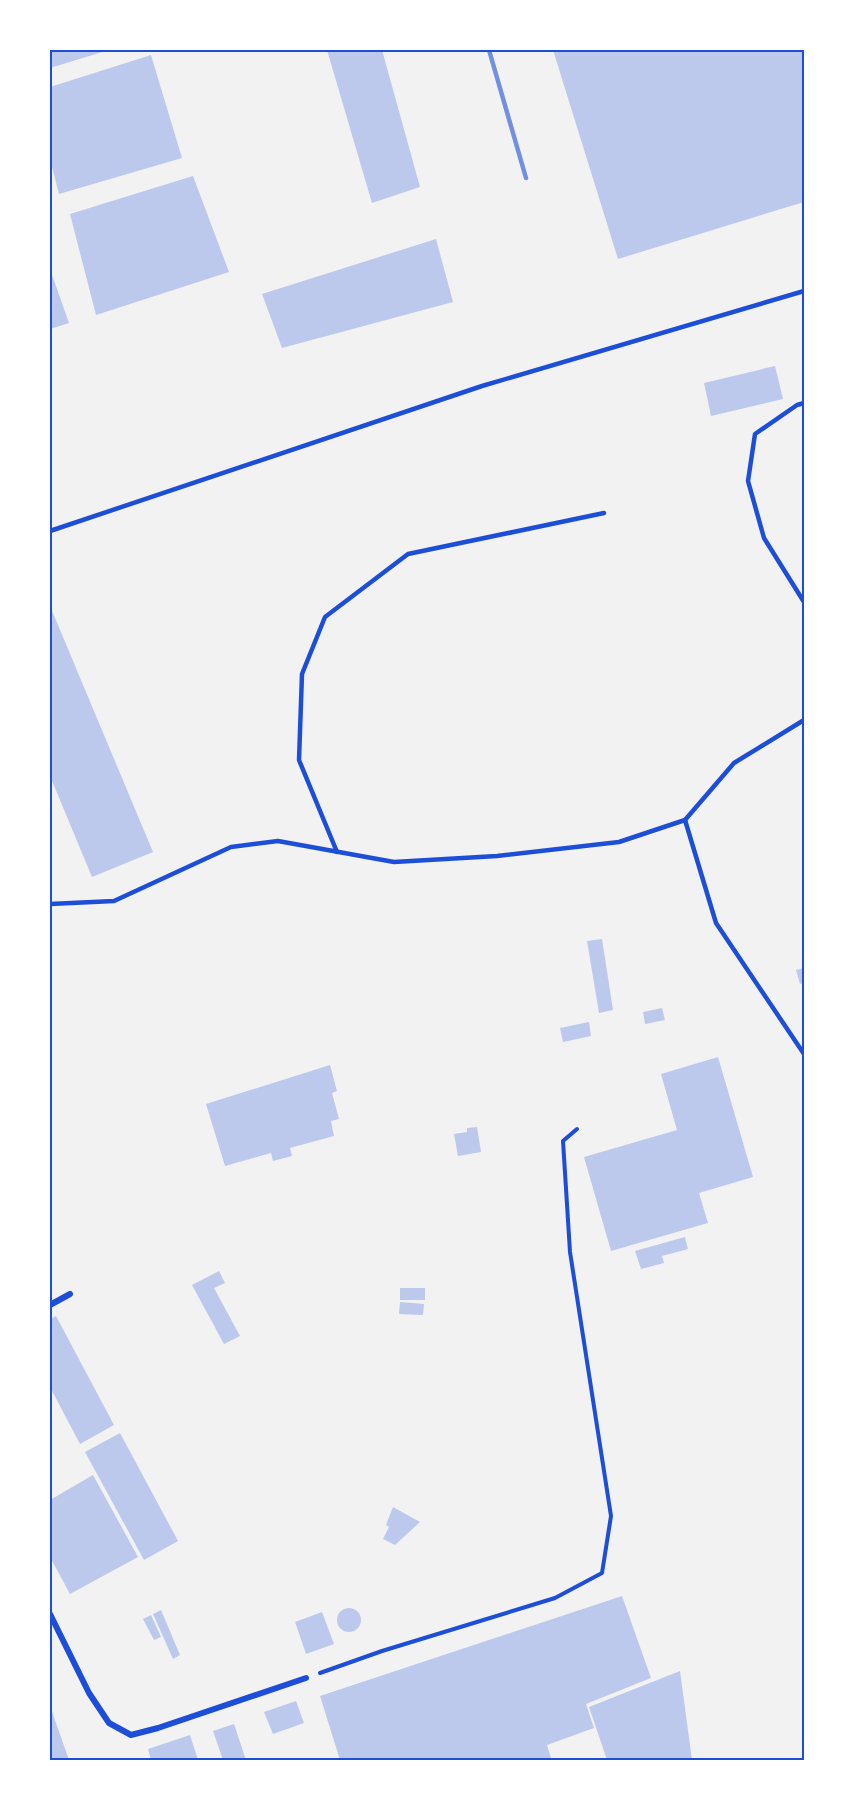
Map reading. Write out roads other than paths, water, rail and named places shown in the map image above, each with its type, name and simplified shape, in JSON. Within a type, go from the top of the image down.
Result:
[{"type":"street","points":[[50,1305],[70,1294]]},
{"type":"street","points":[[50,1614],[89,1692],[109,1723],[130,1735],[158,1728],[306,1678]]},
{"type":"lane","points":[[50,531],[482,386],[804,291]]},
{"type":"lane","points":[[804,403],[797,405],[755,434],[748,481],[764,538],[804,602]]},
{"type":"lane","points":[[337,852],[299,760],[302,674],[325,617],[408,554],[604,513]]},
{"type":"lane","points":[[50,904],[114,901],[231,847],[278,841],[394,862],[497,856],[619,842],[685,820],[734,763],[804,720]]},
{"type":"lane","points":[[685,820],[716,923],[804,1053]]},
{"type":"railway","points":[[489,50],[526,178]]}]
